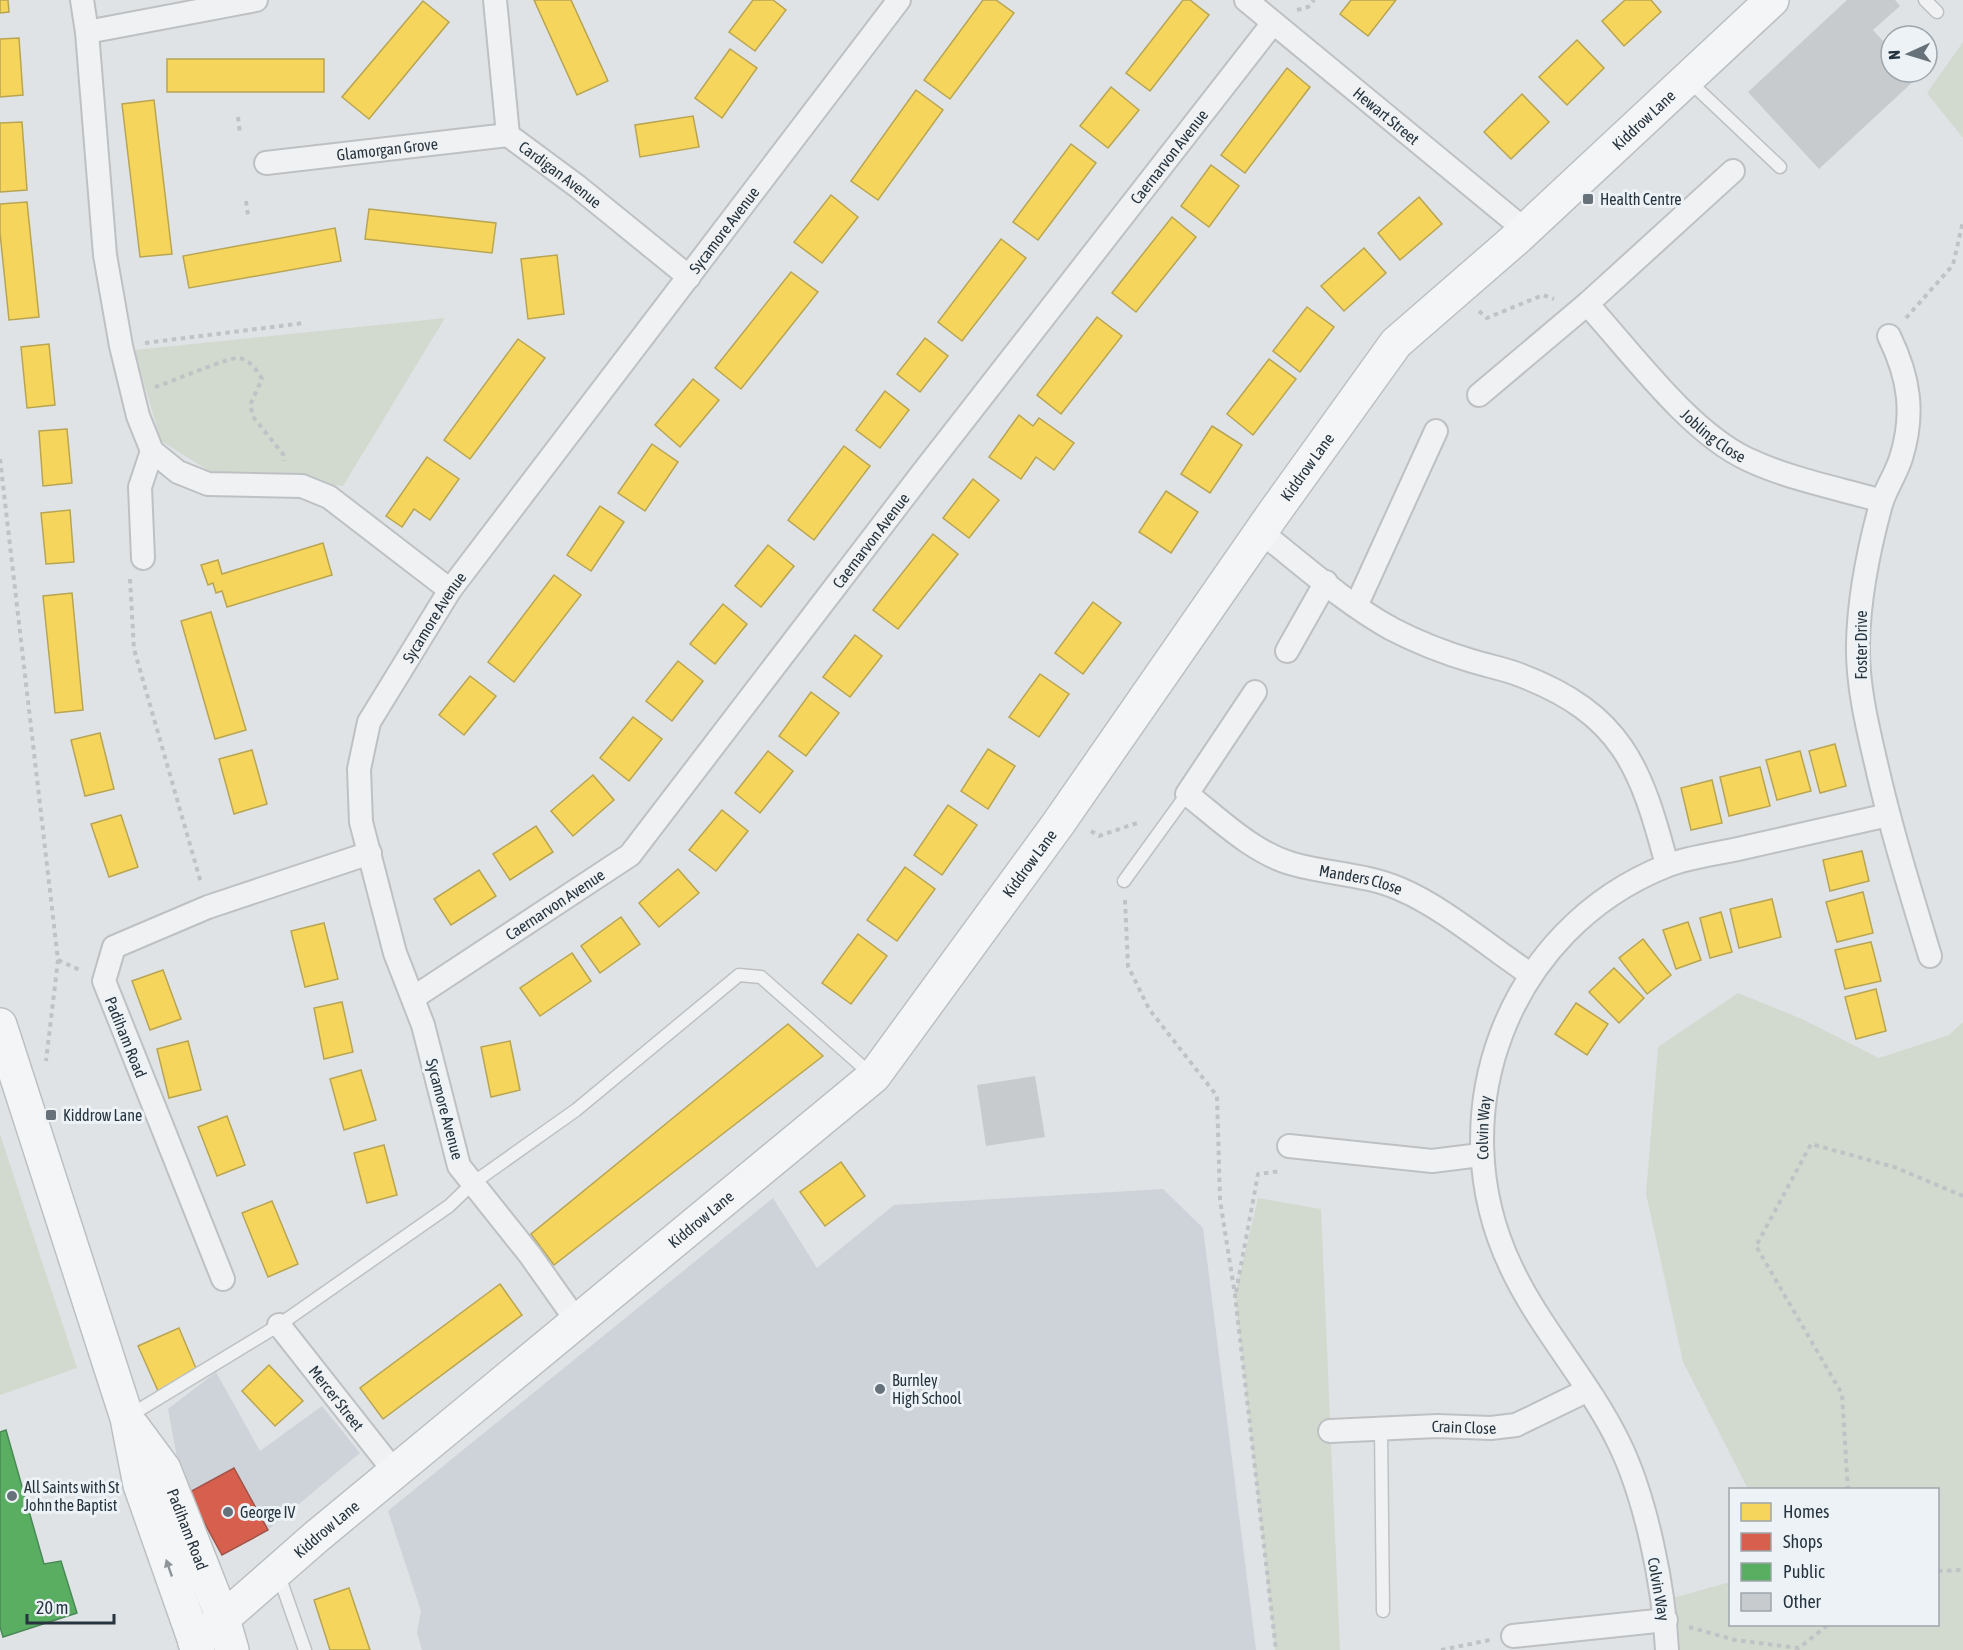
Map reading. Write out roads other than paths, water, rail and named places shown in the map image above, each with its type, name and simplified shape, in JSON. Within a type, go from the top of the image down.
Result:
[{"type":"main road","name":"Kiddrow Lane","points":[[196,1646],[223,1618],[394,1472],[874,1076],[1065,814],[1396,343],[1525,230],[1772,0]]},
{"type":"main road","name":"Padiham Road","points":[[0,1029],[127,1418],[140,1485],[196,1646]]},
{"type":"main road","name":"Padiham Road","points":[[127,1418],[164,1469],[223,1618],[232,1650]]},
{"type":"street","points":[[82,0],[87,32],[105,255],[121,346],[152,451],[178,472],[208,484],[302,486],[329,497],[450,590]]},
{"type":"street","points":[[87,32],[256,0]]},
{"type":"street","name":"Cardigan Avenue","points":[[495,0],[508,135],[577,186],[689,277]]},
{"type":"street","name":"Sycamore Avenue","points":[[576,1320],[459,1166],[423,1025],[395,952],[361,822],[359,769],[369,722],[450,590],[899,0]]},
{"type":"street","name":"Hewart Street","points":[[1246,0],[1525,230]]},
{"type":"street","name":"Caernarvon Avenue","points":[[413,998],[630,855],[920,476],[1273,23]]},
{"type":"street","name":"Glamorgan Grove","points":[[266,163],[508,135]]},
{"type":"street","points":[[1479,395],[1585,307],[1733,171]]},
{"type":"street","name":"Jobling Close","points":[[1585,307],[1696,425],[1719,442],[1746,459],[1778,472],[1882,501]]},
{"type":"street","name":"Foster Drive","points":[[1889,336],[1903,364],[1909,391],[1909,422],[1901,458],[1882,501],[1868,558],[1858,643],[1861,686],[1869,732],[1888,815],[1930,956]]},
{"type":"street","points":[[1357,604],[1436,431]]},
{"type":"street","points":[[143,558],[140,487],[152,451]]},
{"type":"street","points":[[1261,532],[1326,582],[1392,628],[1470,661],[1520,675],[1571,699],[1606,725],[1633,763],[1652,810],[1667,865]]},
{"type":"street","points":[[1287,651],[1326,582]]},
{"type":"street","points":[[1181,801],[1255,692]]},
{"type":"street","name":"Manders Close","points":[[1181,801],[1275,858],[1293,864],[1365,878],[1401,889],[1530,974]]},
{"type":"street","name":"Colvin Way","points":[[1667,1650],[1666,1620],[1638,1494],[1619,1441],[1511,1268],[1495,1227],[1480,1155],[1481,1125],[1489,1076],[1509,1013],[1530,974],[1562,934],[1605,899],[1667,865],[1888,815]]},
{"type":"street","name":"Padiham Road","points":[[224,1279],[104,981],[114,947],[208,907],[370,853]]},
{"type":"street","points":[[1289,1146],[1432,1161],[1480,1155]]},
{"type":"street","name":"Mercer Street","points":[[279,1325],[394,1472]]},
{"type":"street","name":"Crain Close","points":[[1330,1431],[1463,1425],[1491,1428],[1516,1425],[1588,1390]]},
{"type":"street","points":[[1513,1636],[1666,1620]]},
{"type":"lane","points":[[1925,0],[1937,12]]},
{"type":"lane","points":[[1688,80],[1780,167]]},
{"type":"lane","points":[[1124,881],[1181,801]]},
{"type":"lane","points":[[127,1418],[279,1325],[449,1206],[473,1183],[576,1110],[739,975],[760,977],[874,1076]]},
{"type":"lane","points":[[1381,1428],[1383,1611]]},
{"type":"lane","points":[[278,1572],[305,1650]]},
{"type":"place","name":"Health Centre","points":[[1588,199]]},
{"type":"place","name":"Kiddrow Lane","points":[[51,1115]]},
{"type":"place","name":"Burnley High School","points":[[880,1389]]},
{"type":"place","name":"All Saints with St John the Baptist","points":[[12,1496]]},
{"type":"place","name":"George IV","points":[[228,1512]]}]
